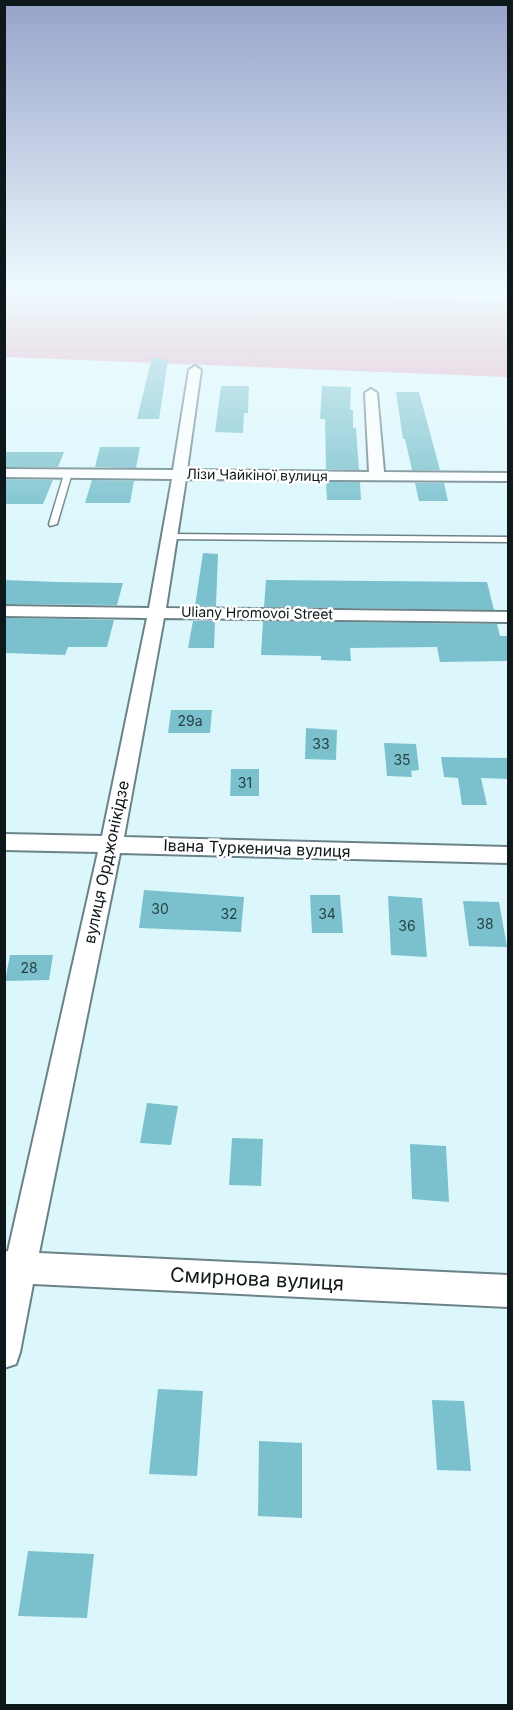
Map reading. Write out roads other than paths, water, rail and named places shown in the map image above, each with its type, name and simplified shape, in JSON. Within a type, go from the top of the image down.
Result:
[{"type":"street","name":"вулиця Орджонікідзе","points":[[4,1352],[12,1267],[111,844],[157,612],[181,474],[195,370]]},
{"type":"street","points":[[371,393],[377,476]]},
{"type":"street","name":"Лізи Чайкіної вулиця","points":[[4,472],[508,477]]},
{"type":"street","name":"Uliany Hromovoi Street","points":[[4,611],[508,616]]},
{"type":"street","name":"Івана Туркенича вулиця","points":[[4,842],[508,855]]},
{"type":"street","name":"Смирнова вулиця","points":[[12,1267],[508,1292]]},
{"type":"lane","points":[[52,524],[68,473]]},
{"type":"lane","points":[[170,537],[508,540]]}]
